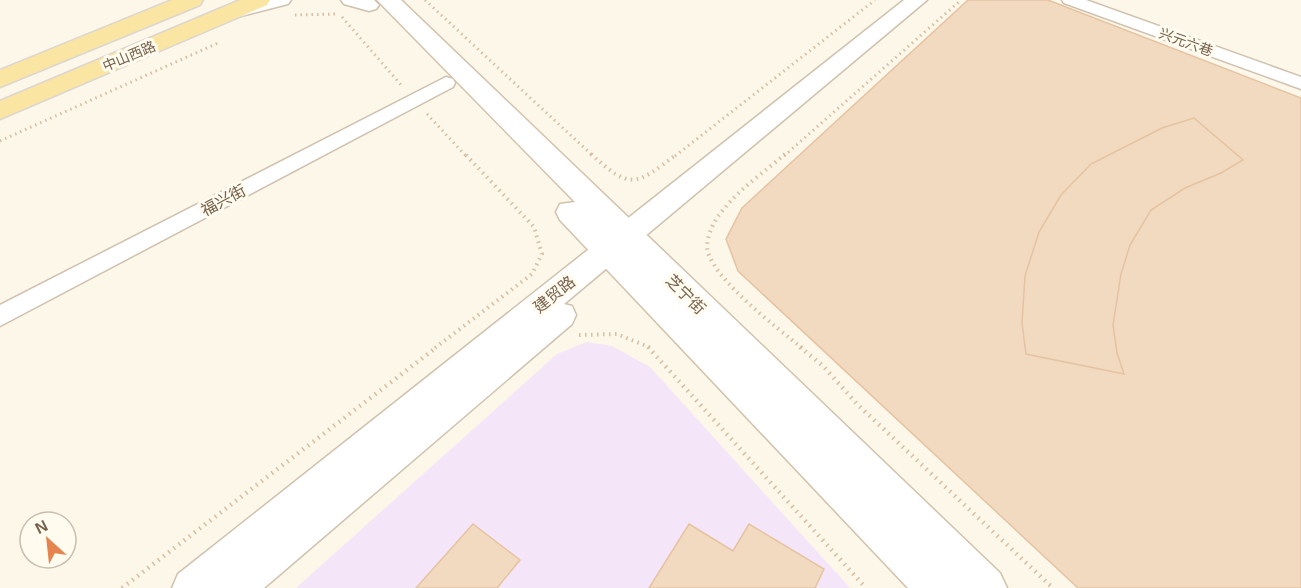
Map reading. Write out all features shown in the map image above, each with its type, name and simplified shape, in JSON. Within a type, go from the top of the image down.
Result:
[{"type":"main road","name":"中山西路","points":[[0,79],[192,0]]},
{"type":"main road","name":"中山西路","points":[[0,111],[259,0]]},
{"type":"main road","name":"芝宁街","points":[[368,1],[624,249],[938,588]]},
{"type":"main road","name":"芝宁街","points":[[368,1],[446,83],[985,588]]},
{"type":"street","name":"建贸路","points":[[234,588],[624,249],[917,0]]},
{"type":"street","name":"建贸路","points":[[192,588],[937,0]]},
{"type":"street","name":"兴元六巷","points":[[1070,0],[1301,83]]},
{"type":"street","points":[[226,14],[285,8]]},
{"type":"street","name":"福兴街","points":[[0,316],[446,83]]},
{"type":"path","points":[[425,0],[607,169],[621,179],[633,182],[646,178],[876,0]]},
{"type":"path","points":[[961,0],[724,208],[710,230],[707,248],[718,270],[750,306],[823,366],[857,404],[1053,588]]},
{"type":"path","points":[[122,588],[532,274],[542,254],[534,227],[340,16],[285,8]]},
{"type":"path","points":[[0,141],[225,39]]},
{"type":"path","points":[[574,336],[603,331],[627,335],[652,349],[866,588]]},
{"type":"shaded area","points":[[587,342],[612,346],[650,367],[850,588],[296,588],[557,354]]},
{"type":"building","points":[[968,0],[1048,0],[1301,98],[1301,588],[1078,588],[738,271],[726,239],[742,208]]},
{"type":"building","points":[[1194,118],[1243,160],[1221,173],[1185,188],[1151,210],[1130,245],[1121,274],[1113,325],[1117,353],[1124,374],[1026,354],[1022,323],[1025,276],[1039,232],[1061,195],[1091,164],[1162,128]]},
{"type":"building","points":[[473,524],[520,560],[497,588],[416,588]]},
{"type":"building","points":[[689,524],[733,551],[749,524],[824,569],[815,588],[649,588]]}]
